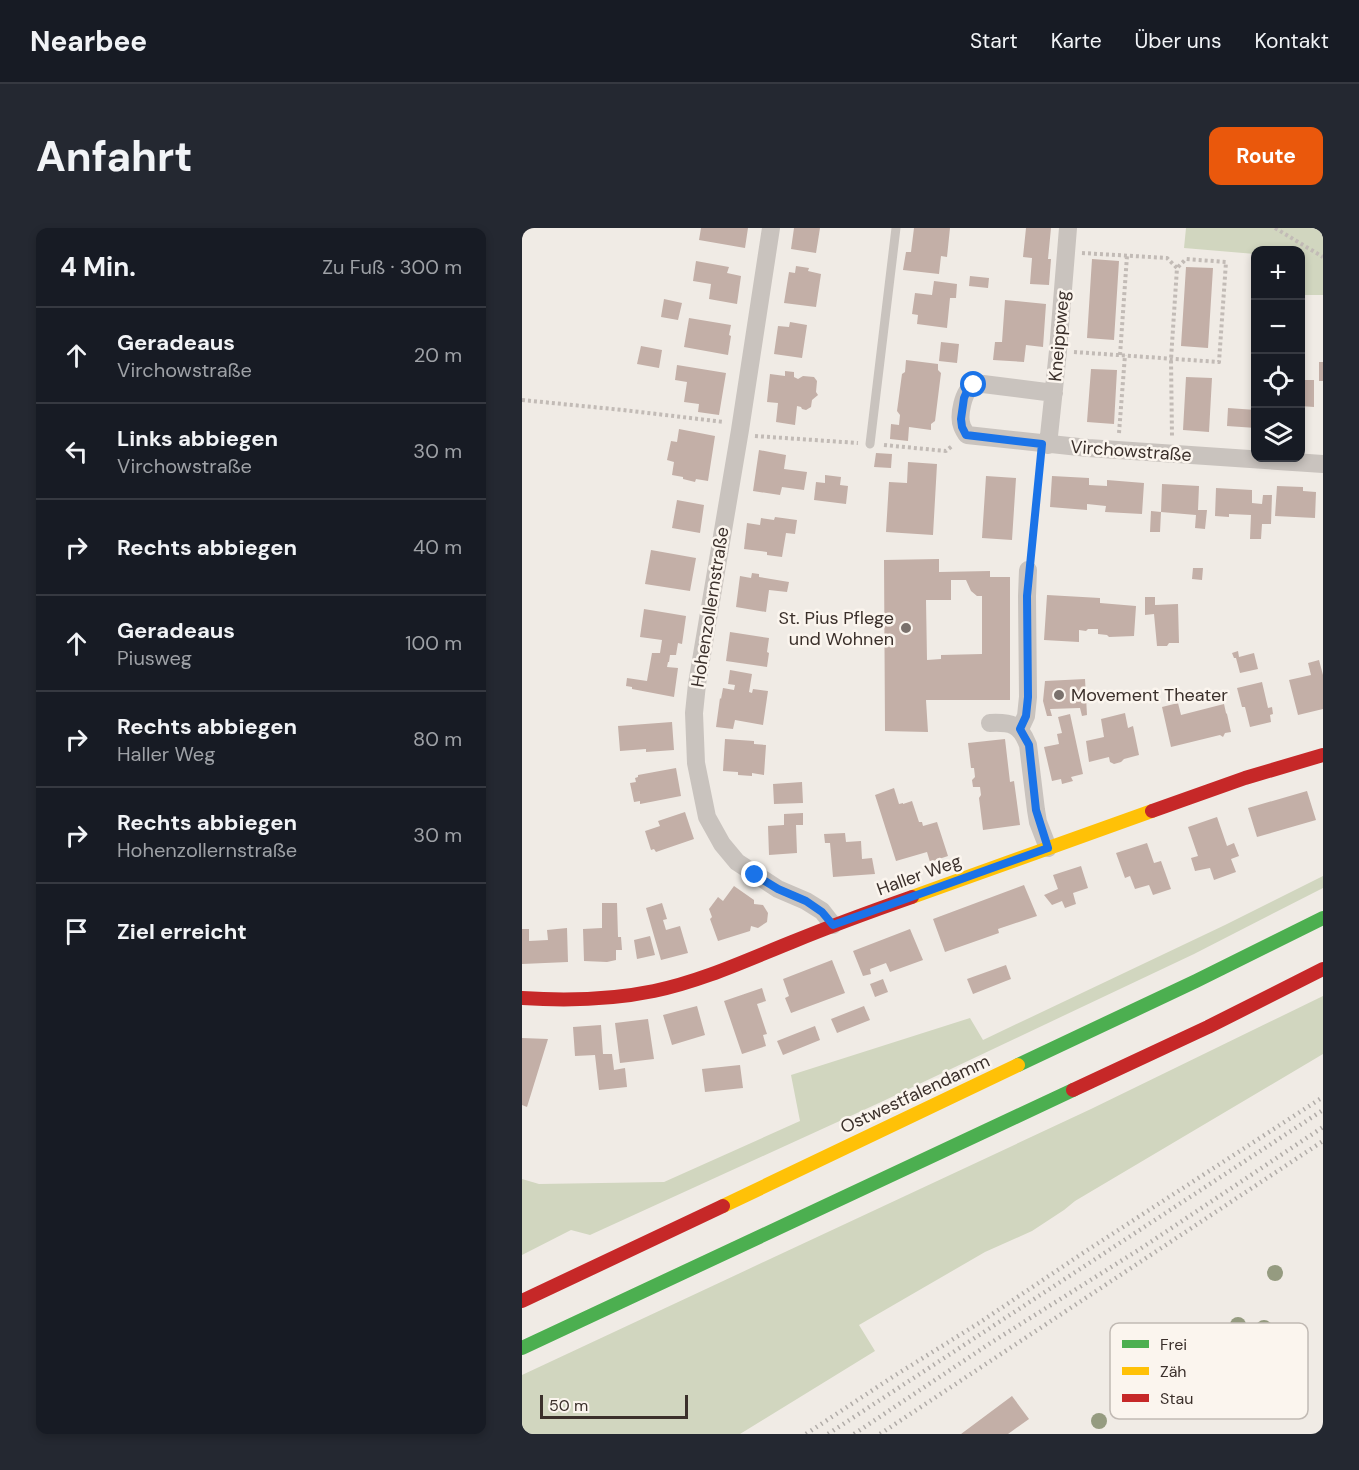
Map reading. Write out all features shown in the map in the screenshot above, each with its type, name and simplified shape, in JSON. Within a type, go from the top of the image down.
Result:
[{"type":"main road","name":"Haller Weg","points":[[522,998],[576,1001],[615,998],[664,988],[706,975],[833,925],[1262,772],[1323,755]]},
{"type":"main road","name":"Ostwestfalendamm","points":[[522,1301],[1197,981],[1323,918]]},
{"type":"main road","points":[[522,1348],[1208,1027],[1323,969]]},
{"type":"street","name":"Hohenzollernstraße","points":[[771,228],[697,684],[694,713],[696,763],[707,817],[722,844],[737,862],[778,889],[806,901],[822,912],[833,925]]},
{"type":"street","name":"Kneippweg","points":[[1045,444],[1054,393],[1068,228]]},
{"type":"street","name":"Virchowstraße","points":[[1054,393],[983,384],[974,385],[967,391],[964,398],[962,427],[966,435],[1045,444],[1323,464]]},
{"type":"street","points":[[1020,729],[1026,716],[1028,697],[1028,570]]},
{"type":"street","points":[[990,723],[1013,724],[1020,729],[1029,745],[1036,810],[1048,848]]},
{"type":"lane","points":[[870,444],[896,228]]},
{"type":"path","points":[[1275,228],[1323,257]]},
{"type":"path","points":[[1066,252],[1167,258],[1177,268]]},
{"type":"path","points":[[1117,450],[1126,256]]},
{"type":"path","points":[[1058,351],[1122,355],[1171,359],[1219,362],[1226,262],[1186,259],[1177,268],[1171,359],[1172,454]]},
{"type":"path","points":[[1028,570],[1045,444]]},
{"type":"green space","points":[[1186,228],[1323,228],[1323,295],[1305,295],[1305,246],[1251,246],[1251,254],[1184,248]]},
{"type":"green space","points":[[1323,876],[1323,888],[1194,954],[879,1103],[590,1235],[571,1230],[522,1255],[522,1179],[539,1184],[664,1182],[800,1121],[791,1075],[970,1018],[983,1040]]},
{"type":"green space","points":[[1323,996],[1323,1054],[1075,1201],[1032,1231],[985,1252],[859,1325],[875,1351],[740,1434],[522,1434],[522,1375],[1091,1109]]},
{"type":"building","points":[[701,228],[748,228],[745,248],[699,240]]},
{"type":"building","points":[[794,228],[820,228],[816,253],[791,249]]},
{"type":"building","points":[[914,228],[950,228],[947,257],[941,256],[939,274],[903,270],[906,252],[911,252]]},
{"type":"building","points":[[1026,228],[1051,228],[1048,259],[1051,259],[1049,285],[1030,284],[1032,258],[1023,257]]},
{"type":"building","points":[[1092,259],[1119,261],[1114,340],[1087,338]]},
{"type":"building","points":[[696,261],[729,267],[727,273],[741,276],[737,304],[709,299],[711,284],[693,281]]},
{"type":"building","points":[[796,266],[809,268],[808,271],[821,274],[816,307],[784,303],[789,272],[795,273]]},
{"type":"building","points":[[1186,267],[1213,268],[1208,348],[1181,346]]},
{"type":"building","points":[[970,276],[989,278],[988,288],[969,286]]},
{"type":"building","points":[[934,281],[957,284],[956,298],[950,298],[947,328],[917,324],[918,315],[912,314],[915,293],[932,295]]},
{"type":"building","points":[[664,299],[682,303],[678,320],[661,317]]},
{"type":"building","points":[[1005,300],[1046,304],[1043,347],[1026,345],[1024,362],[993,360],[995,342],[1002,342]]},
{"type":"building","points":[[689,318],[731,325],[728,355],[684,347]]},
{"type":"building","points":[[790,322],[807,325],[802,358],[774,354],[778,326],[789,327]]},
{"type":"building","points":[[941,342],[959,344],[957,363],[939,361]]},
{"type":"building","points":[[641,346],[662,350],[659,368],[637,364]]},
{"type":"building","points":[[906,360],[938,364],[938,370],[941,373],[935,421],[931,424],[931,430],[909,427],[908,441],[890,439],[891,424],[899,425],[900,415],[897,411]]},
{"type":"building","points":[[1319,362],[1323,362],[1323,381],[1319,381]]},
{"type":"building","points":[[677,365],[726,373],[719,415],[698,412],[699,404],[684,402],[687,382],[675,380]]},
{"type":"building","points":[[1091,369],[1117,370],[1114,424],[1087,422]]},
{"type":"building","points":[[785,371],[794,372],[794,377],[798,379],[803,376],[814,377],[817,381],[818,395],[812,400],[811,407],[806,410],[797,406],[795,425],[776,422],[778,403],[767,402],[770,374],[785,376]]},
{"type":"building","points":[[1186,377],[1212,378],[1209,432],[1183,430]]},
{"type":"building","points":[[1305,380],[1314,380],[1314,407],[1305,406]]},
{"type":"building","points":[[1228,408],[1251,410],[1251,428],[1227,426]]},
{"type":"building","points":[[679,429],[715,436],[708,481],[696,479],[695,482],[672,475],[674,462],[667,460],[671,441],[677,442]]},
{"type":"building","points":[[759,450],[786,455],[784,469],[807,472],[804,490],[782,487],[780,495],[753,491]]},
{"type":"building","points":[[876,453],[892,454],[891,468],[874,467]]},
{"type":"building","points":[[908,462],[937,464],[933,535],[886,532],[889,482],[907,483]]},
{"type":"building","points":[[825,475],[841,477],[840,485],[848,486],[846,504],[814,500],[816,482],[825,483]]},
{"type":"building","points":[[986,476],[1016,478],[1012,540],[982,538]]},
{"type":"building","points":[[1052,476],[1089,478],[1089,485],[1107,486],[1107,480],[1144,483],[1142,514],[1105,512],[1106,506],[1087,504],[1087,510],[1050,507]]},
{"type":"building","points":[[1162,484],[1199,486],[1198,510],[1207,510],[1205,529],[1195,528],[1196,515],[1161,512]]},
{"type":"building","points":[[1277,486],[1303,487],[1303,491],[1316,492],[1315,518],[1275,516]]},
{"type":"building","points":[[1216,488],[1252,490],[1252,503],[1262,504],[1263,495],[1272,495],[1271,524],[1262,524],[1261,539],[1250,539],[1251,515],[1215,516]]},
{"type":"building","points":[[677,500],[704,505],[700,533],[672,528]]},
{"type":"building","points":[[1151,511],[1161,512],[1160,532],[1150,532]]},
{"type":"building","points":[[775,517],[797,520],[795,534],[786,533],[782,557],[767,555],[767,552],[744,549],[747,523],[760,525],[761,518],[774,520]]},
{"type":"building","points":[[651,550],[696,558],[690,591],[645,584]]},
{"type":"building","name":"St. Pius Pflege und Wohnen","points":[[939,559],[939,572],[990,571],[990,577],[1010,577],[1010,700],[926,700],[928,732],[885,731],[884,560]],"holes":[[[951,580],[966,580],[971,591],[977,596],[982,596],[982,654],[941,655],[941,659],[927,660],[926,600],[951,600]]]},
{"type":"building","points":[[1193,568],[1203,568],[1202,580],[1192,579]]},
{"type":"building","points":[[752,573],[759,574],[759,577],[789,582],[787,592],[769,590],[766,612],[736,607],[740,576],[751,578]]},
{"type":"building","points":[[1047,595],[1100,598],[1100,603],[1136,606],[1134,636],[1109,637],[1098,634],[1098,629],[1088,629],[1079,630],[1079,642],[1044,640]]},
{"type":"building","points":[[1145,597],[1155,597],[1155,605],[1178,604],[1179,643],[1157,646],[1154,614],[1145,615]]},
{"type":"building","points":[[644,609],[686,616],[682,644],[678,643],[676,655],[670,655],[667,667],[678,668],[674,697],[626,686],[627,678],[647,681],[652,653],[660,653],[662,640],[640,637]]},
{"type":"building","points":[[730,632],[769,638],[767,667],[726,661]]},
{"type":"building","points":[[1238,651],[1239,657],[1254,653],[1258,669],[1240,673],[1236,658],[1232,653]]},
{"type":"building","points":[[1319,660],[1323,675],[1323,709],[1298,715],[1289,680],[1311,675],[1308,663]]},
{"type":"building","points":[[730,670],[752,674],[749,692],[752,693],[753,689],[768,691],[763,725],[735,720],[733,729],[716,727],[723,688],[734,690],[735,685],[728,684]]},
{"type":"building","points":[[1085,679],[1087,715],[1082,716],[1080,708],[1050,709],[1052,716],[1047,716],[1043,701],[1045,681]]},
{"type":"building","points":[[1262,682],[1268,708],[1272,707],[1271,722],[1250,727],[1237,688]]},
{"type":"building","points":[[1178,703],[1181,715],[1224,704],[1231,732],[1225,733],[1223,737],[1220,735],[1171,747],[1162,707]]},
{"type":"building","points":[[1125,713],[1128,728],[1133,726],[1139,755],[1114,764],[1110,762],[1109,757],[1089,762],[1086,741],[1104,737],[1101,719]]},
{"type":"building","points":[[1070,714],[1083,774],[1071,777],[1073,781],[1062,784],[1061,779],[1052,781],[1044,747],[1059,744],[1057,734],[1062,733],[1058,717]]},
{"type":"building","points":[[672,722],[674,750],[620,751],[618,726]]},
{"type":"building","points":[[725,739],[754,741],[754,744],[766,745],[764,775],[752,773],[752,776],[738,775],[738,772],[723,771]]},
{"type":"building","points":[[1005,739],[1010,782],[1014,781],[1020,825],[983,830],[980,787],[973,787],[974,768],[971,768],[968,743]]},
{"type":"building","points":[[676,768],[681,796],[640,804],[640,801],[634,802],[630,783],[636,782],[635,778],[638,775]]},
{"type":"building","points":[[802,782],[803,803],[774,804],[773,784]]},
{"type":"building","points":[[894,788],[899,804],[912,801],[919,822],[922,822],[923,826],[937,822],[948,856],[930,862],[927,852],[896,861],[875,795]]},
{"type":"building","points":[[1307,791],[1316,820],[1257,837],[1248,808]]},
{"type":"building","points":[[685,812],[694,839],[656,852],[654,849],[651,850],[645,831],[660,826],[658,821]]},
{"type":"building","points":[[803,813],[803,825],[796,825],[797,853],[769,855],[768,826],[784,825],[784,814]]},
{"type":"building","points":[[1217,817],[1227,846],[1234,843],[1239,856],[1231,859],[1236,872],[1214,880],[1210,868],[1195,871],[1191,858],[1198,856],[1188,827]]},
{"type":"building","points":[[845,833],[846,842],[861,841],[862,859],[872,858],[875,874],[833,877],[830,843],[825,843],[824,834]]},
{"type":"building","points":[[1147,843],[1154,863],[1161,861],[1171,889],[1153,895],[1149,885],[1135,889],[1130,876],[1125,878],[1116,853]]},
{"type":"building","points":[[1081,866],[1088,888],[1073,893],[1076,904],[1065,908],[1062,901],[1052,905],[1044,895],[1058,889],[1053,875]]},
{"type":"building","points":[[1024,885],[1037,916],[998,929],[999,933],[945,952],[933,919]]},
{"type":"building","points":[[734,886],[754,900],[754,904],[763,905],[768,913],[767,922],[758,928],[751,926],[750,931],[718,941],[709,909],[718,897],[723,901]]},
{"type":"building","points":[[602,903],[617,903],[618,937],[621,937],[622,950],[616,950],[616,960],[584,961],[583,929],[602,928]]},
{"type":"building","points":[[662,903],[667,919],[663,920],[666,930],[680,926],[688,953],[661,960],[646,908]]},
{"type":"building","points":[[567,928],[568,962],[522,964],[522,929],[529,929],[529,941],[548,940],[547,930]]},
{"type":"building","points":[[910,929],[923,960],[890,972],[886,963],[870,969],[871,974],[863,976],[853,951]]},
{"type":"building","points":[[650,936],[655,955],[637,959],[634,940]]},
{"type":"building","points":[[832,960],[845,993],[791,1013],[785,998],[789,996],[783,979]]},
{"type":"building","points":[[1006,965],[1011,979],[973,994],[967,979]]},
{"type":"building","points":[[883,979],[888,992],[875,997],[870,984]]},
{"type":"building","points":[[762,988],[766,1001],[757,1004],[767,1034],[763,1035],[766,1046],[742,1054],[724,1001]]},
{"type":"building","points":[[697,1006],[705,1035],[672,1045],[663,1015]]},
{"type":"building","points":[[864,1006],[870,1020],[837,1033],[831,1019]]},
{"type":"building","points":[[648,1019],[654,1059],[620,1063],[615,1023]]},
{"type":"building","points":[[601,1025],[603,1054],[612,1054],[614,1070],[625,1068],[627,1087],[599,1090],[595,1055],[575,1056],[573,1027]]},
{"type":"building","points":[[815,1026],[820,1040],[783,1055],[777,1041]]},
{"type":"building","points":[[522,1038],[548,1039],[527,1107],[522,1105]]},
{"type":"building","points":[[740,1065],[743,1088],[705,1092],[702,1069]]},
{"type":"building","points":[[1012,1396],[1029,1419],[1008,1434],[961,1434]]},
{"type":"railway","points":[[806,1434],[1323,1097]]},
{"type":"railway","points":[[828,1434],[1323,1110]]},
{"type":"railway","points":[[854,1434],[992,1342],[1140,1249],[1323,1127]]},
{"type":"railway","points":[[880,1434],[1323,1141]]},
{"type":"traffic: fast","points":[[1018,1065],[1323,918]]},
{"type":"traffic: fast","points":[[522,1348],[1073,1090]]},
{"type":"traffic: slow","points":[[912,897],[1152,811]]},
{"type":"traffic: slow","points":[[723,1206],[1018,1065]]},
{"type":"traffic: jam","points":[[1152,811],[1245,778],[1323,755]]},
{"type":"traffic: jam","points":[[522,998],[604,998],[672,987],[724,970],[822,930],[912,897]]},
{"type":"traffic: jam","points":[[1073,1090],[1208,1027],[1323,969]]},
{"type":"traffic: jam","points":[[522,1301],[723,1206]]},
{"type":"place","name":"St. Pius Pflege und Wohnen","points":[[906,628]]},
{"type":"place","name":"Movement Theater","points":[[1059,695]]},
{"type":"route","points":[[755,875],[778,889],[806,901],[822,912],[833,925],[1048,848],[1038,822],[1029,745],[1020,729],[1026,716],[1028,697],[1028,570],[1042,444],[966,435],[961,419],[964,398],[967,391],[974,385]]}]
